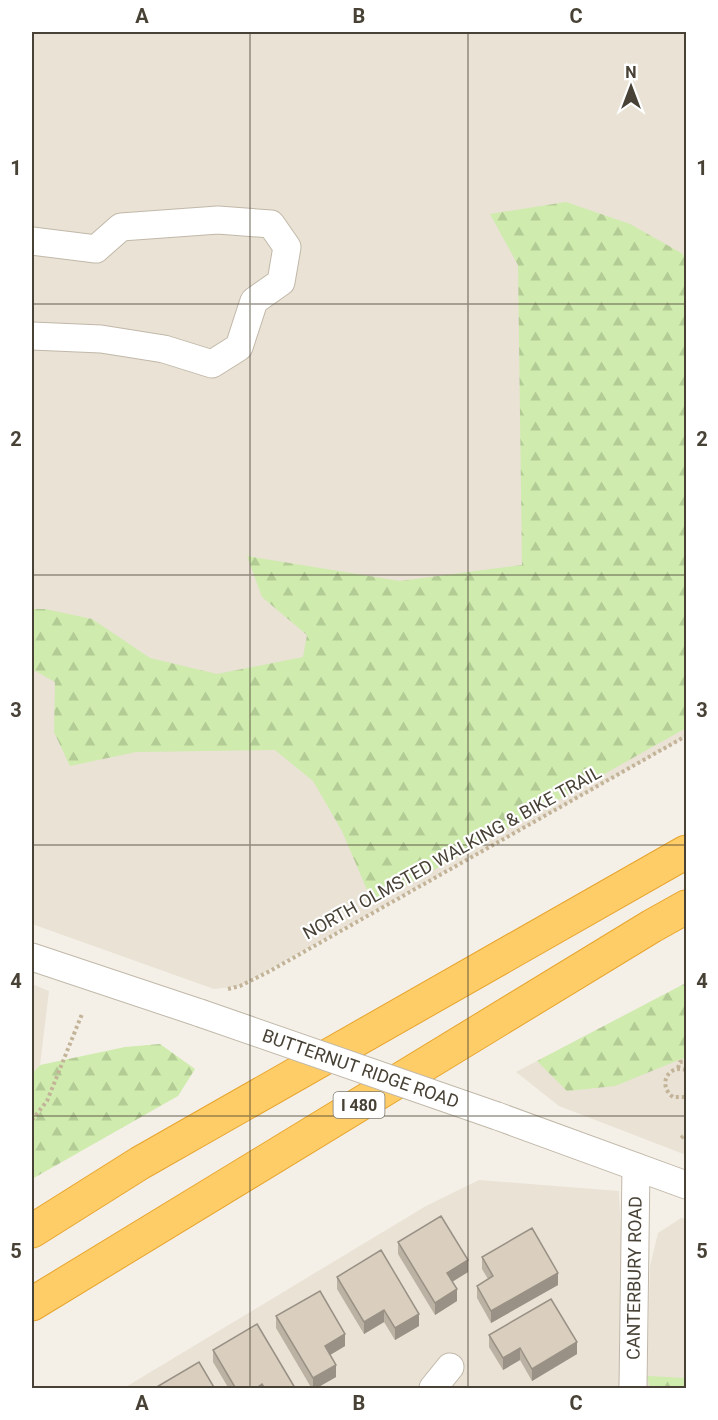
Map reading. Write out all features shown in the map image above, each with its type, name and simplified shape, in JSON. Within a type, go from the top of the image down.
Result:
[{"type":"highway","points":[[32,1232],[140,1163],[687,852]]},
{"type":"highway","name":"I 480","points":[[32,1304],[642,932],[687,908]]},
{"type":"street","points":[[32,241],[96,249],[121,226],[218,220],[271,224],[287,247],[281,282],[254,301],[239,348],[212,364],[164,349],[112,341],[32,336]]},
{"type":"street","name":"BUTTERNUT RIDGE ROAD","points":[[32,957],[497,1116],[687,1185]]},
{"type":"street","name":"CANTERBURY ROAD","points":[[633,1389],[636,1167]]},
{"type":"street","points":[[433,1389],[450,1367]]},
{"type":"path","name":"NORTH OLMSTED WALKING & BIKE TRAIL","points":[[228,989],[240,986],[270,970],[687,736]]},
{"type":"path","points":[[32,1120],[47,1101],[82,1014]]},
{"type":"path","points":[[678,1068],[680,1062],[687,1061]]},
{"type":"path","points":[[687,1070],[678,1068],[669,1072],[664,1086],[673,1097],[687,1097]]},
{"type":"path","points":[[681,1138],[687,1134]]},
{"type":"shaded area","points":[[32,32],[686,32],[686,737],[240,986],[214,989],[32,924]]},
{"type":"shaded area","points":[[686,983],[686,1155],[559,1106],[516,1072]]},
{"type":"shaded area","points":[[32,984],[49,991],[40,1065],[32,1074]]},
{"type":"shaded area","points":[[479,1180],[619,1191],[625,1388],[124,1388],[426,1206]]},
{"type":"shaded area","points":[[681,1218],[686,1219],[686,1388],[647,1388],[650,1266],[658,1233]]},
{"type":"green space","points":[[566,202],[630,224],[683,254],[686,268],[686,728],[373,904],[342,831],[313,781],[275,750],[136,752],[70,766],[54,732],[55,682],[32,669],[32,609],[45,609],[92,619],[150,658],[217,674],[303,657],[307,635],[262,597],[247,556],[400,581],[522,565],[518,265],[490,214]]},
{"type":"green space","points":[[686,983],[686,1057],[615,1086],[567,1091],[537,1061]]},
{"type":"green space","points":[[160,1044],[195,1069],[178,1096],[32,1179],[32,1074],[40,1065],[125,1047]]},
{"type":"green space","points":[[647,1376],[686,1378],[686,1388],[650,1388]]},
{"type":"building","points":[[441,1216],[468,1260],[447,1273],[457,1289],[435,1303],[398,1242]]},
{"type":"building","points":[[532,1228],[558,1273],[491,1311],[477,1286],[493,1276],[482,1257]]},
{"type":"building","points":[[381,1250],[419,1314],[395,1328],[384,1310],[364,1322],[337,1277]]},
{"type":"building","points":[[320,1291],[345,1334],[325,1346],[336,1365],[313,1378],[276,1316]]},
{"type":"building","points":[[551,1299],[577,1342],[532,1369],[520,1348],[503,1358],[489,1335]]},
{"type":"building","points":[[257,1324],[294,1389],[265,1389],[262,1384],[255,1389],[236,1389],[213,1350]]},
{"type":"building","points":[[199,1362],[215,1389],[155,1389],[155,1388]]}]
